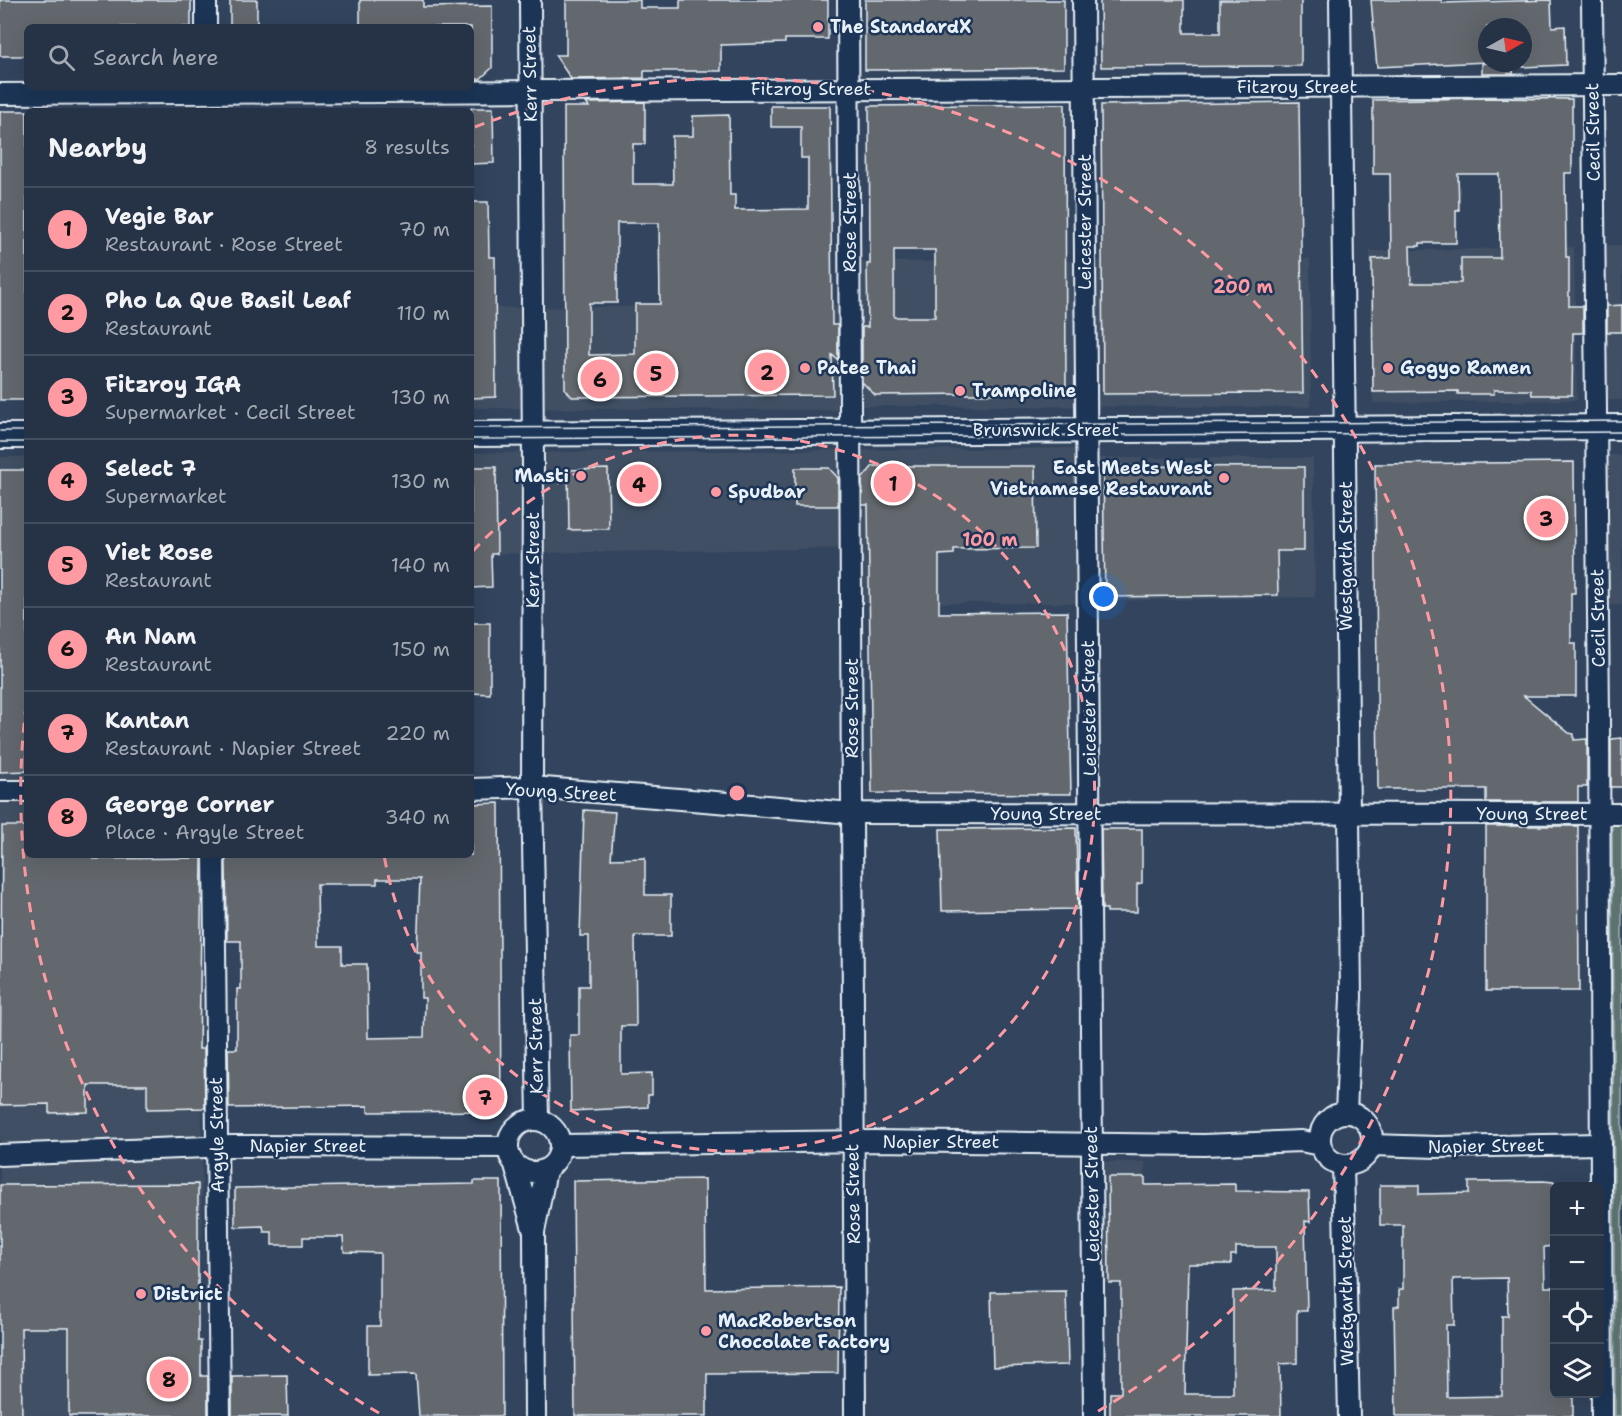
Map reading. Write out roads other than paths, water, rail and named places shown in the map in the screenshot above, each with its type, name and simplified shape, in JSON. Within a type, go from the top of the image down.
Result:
[{"type":"street","points":[[206,0],[206,24]]},
{"type":"street","name":"Kerr Street","points":[[530,0],[533,433],[532,787],[538,1120]]},
{"type":"street","name":"Rose Street","points":[[848,0],[855,1416]]},
{"type":"street","name":"Leicester Street","points":[[1083,0],[1094,1416]]},
{"type":"street","name":"Westgarth Street","points":[[1340,0],[1351,997],[1346,1113]]},
{"type":"street","name":"Cecil Street","points":[[1592,0],[1602,1416]]},
{"type":"street","name":"Fitzroy Street","points":[[0,94],[207,97],[530,91],[1622,86]]},
{"type":"street","name":"Brunswick Street","points":[[474,434],[1622,427]]},
{"type":"street","points":[[0,436],[24,436]]},
{"type":"street","name":"Young Street","points":[[474,789],[532,787],[852,813],[1349,816],[1622,814]]},
{"type":"street","points":[[0,791],[24,791]]},
{"type":"street","name":"Argyle Street","points":[[214,858],[220,1416]]},
{"type":"street","points":[[1346,1113],[1360,1117],[1370,1129],[1371,1145],[1364,1158],[1350,1165],[1343,1165],[1328,1159],[1320,1145],[1320,1136],[1328,1120],[1346,1113]]},
{"type":"street","points":[[511,1156],[529,1173],[546,1170],[557,1160],[561,1144],[556,1131],[538,1120],[520,1123],[509,1137],[511,1156],[534,1232]]},
{"type":"street","name":"Napier Street","points":[[561,1144],[853,1141],[1204,1145],[1301,1141],[1320,1145]]},
{"type":"street","name":"Napier Street","points":[[1371,1145],[1437,1147],[1601,1144]]},
{"type":"street","name":"Napier Street","points":[[0,1155],[217,1147],[511,1156]]},
{"type":"street","name":"Westgarth Street","points":[[1343,1165],[1349,1416]]},
{"type":"street","points":[[535,1416],[534,1232],[546,1170]]},
{"type":"tram line","points":[[474,428],[1622,421]]},
{"type":"tram line","points":[[0,431],[24,431]]},
{"type":"tram line","points":[[474,439],[1622,432]]},
{"type":"tram line","points":[[0,442],[24,442]]},
{"type":"place","name":"The StandardX","points":[[818,27]]},
{"type":"place","name":"Patee Thai","points":[[805,368]]},
{"type":"place","name":"Gogyo Ramen","points":[[1388,368]]},
{"type":"place","name":"Pho La Que Basil Leaf","points":[[767,372]]},
{"type":"place","name":"Viet Rose","points":[[656,373]]},
{"type":"place","name":"An Nam","points":[[600,379]]},
{"type":"place","name":"Trampoline","points":[[960,391]]},
{"type":"place","name":"Masti","points":[[581,476]]},
{"type":"place","name":"East Meets West Vietnamese Restaurant","points":[[1224,478]]},
{"type":"place","name":"Vegie Bar","points":[[893,483]]},
{"type":"place","name":"Select 7","points":[[639,484]]},
{"type":"place","name":"Spudbar","points":[[716,492]]},
{"type":"place","name":"Fitzroy IGA","points":[[1546,518]]},
{"type":"place","name":"Kantan","points":[[485,1097]]},
{"type":"place","name":"District","points":[[141,1294]]},
{"type":"place","name":"MacRobertson Chocolate Factory","points":[[706,1331]]},
{"type":"place","name":"George Corner","points":[[169,1379]]}]
